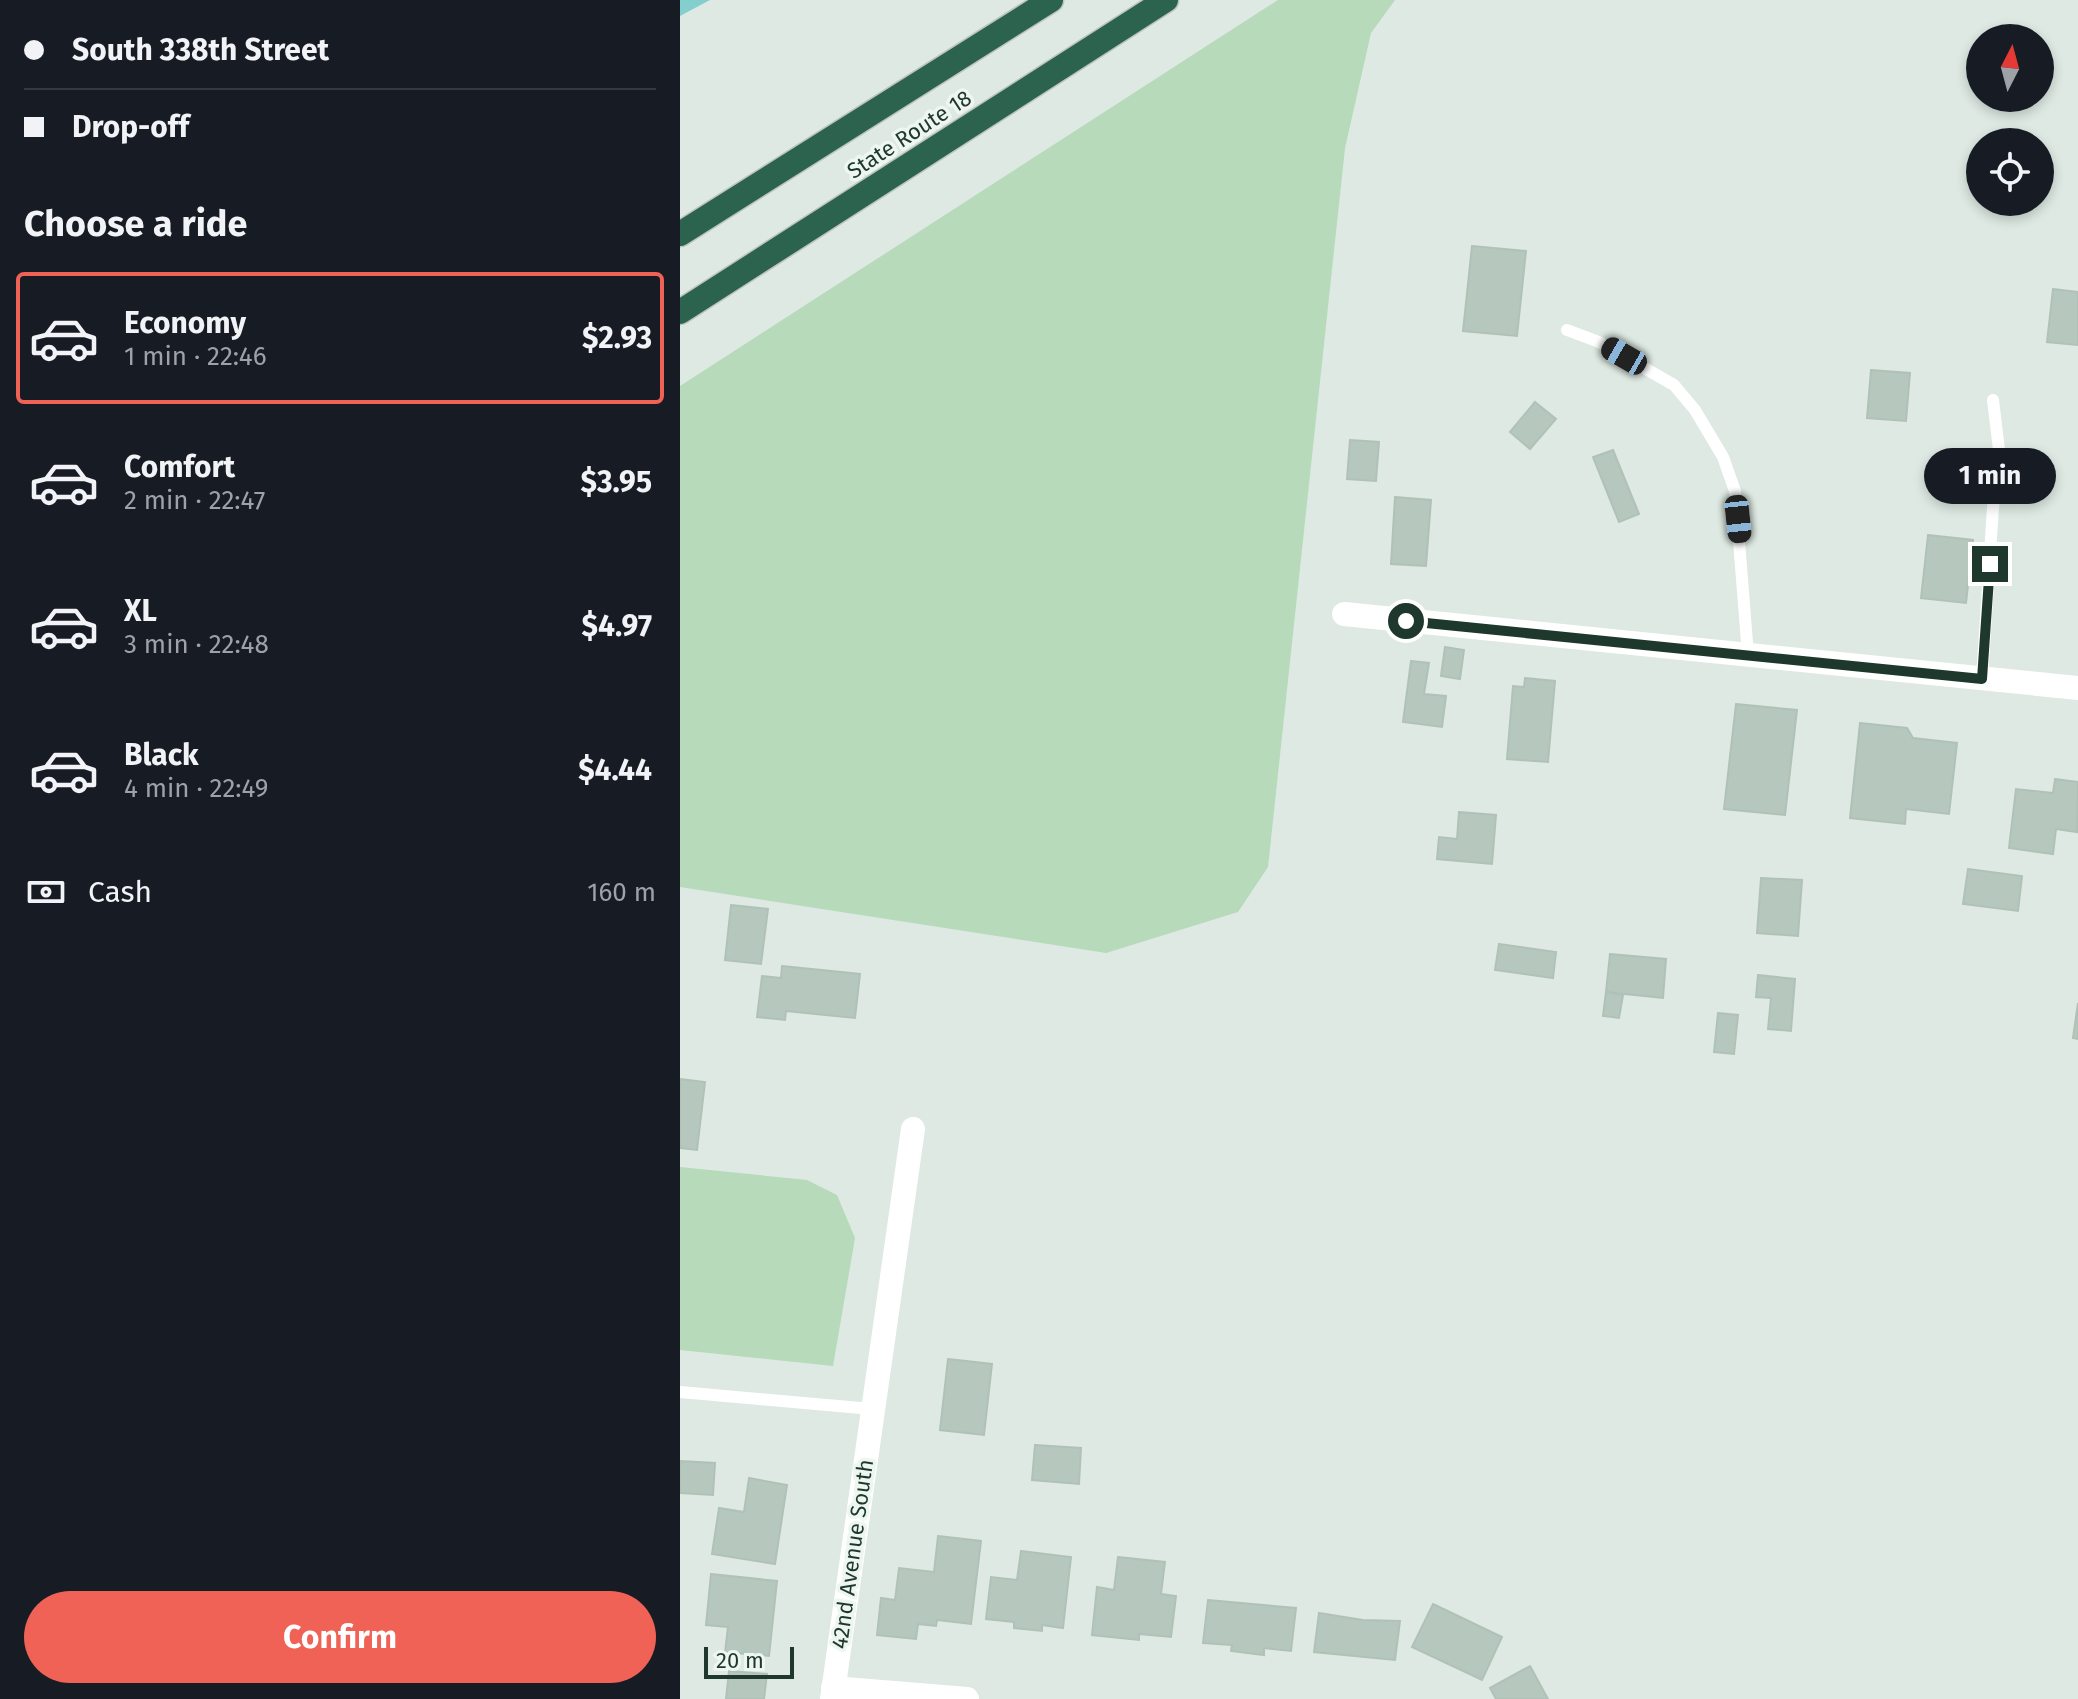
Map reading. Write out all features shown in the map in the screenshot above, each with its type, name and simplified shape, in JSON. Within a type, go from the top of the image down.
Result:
[{"type":"highway","name":"State Route 18","points":[[680,234],[1051,0]]},
{"type":"highway","name":"State Route 18","points":[[680,312],[1166,0]]},
{"type":"street","points":[[1344,614],[2078,688]]},
{"type":"street","name":"42nd Avenue South","points":[[832,1693],[913,1129]]},
{"type":"street","points":[[832,1693],[967,1699]]},
{"type":"lane","points":[[1567,330],[1599,342],[1674,385],[1695,410],[1723,457],[1735,491],[1748,655]]},
{"type":"lane","points":[[1982,679],[1993,507],[2000,458],[1993,400]]},
{"type":"lane","points":[[680,1392],[872,1409]]},
{"type":"green space","points":[[1278,0],[1395,0],[1371,33],[1345,148],[1268,867],[1238,912],[1106,953],[680,887],[680,386]]},
{"type":"green space","points":[[680,1167],[807,1180],[837,1195],[855,1238],[833,1366],[680,1350]]},
{"type":"water","points":[[680,0],[710,0],[680,16]]},
{"type":"building","points":[[1472,246],[1526,251],[1517,336],[1463,331]]},
{"type":"building","points":[[2053,289],[2078,292],[2078,345],[2047,342]]},
{"type":"building","points":[[1871,370],[1910,373],[1906,421],[1867,418]]},
{"type":"building","points":[[1535,402],[1556,419],[1530,449],[1510,432]]},
{"type":"building","points":[[1350,440],[1379,442],[1376,481],[1347,479]]},
{"type":"building","points":[[1613,450],[1639,514],[1619,522],[1593,457]]},
{"type":"building","points":[[1395,497],[1431,500],[1426,566],[1391,564]]},
{"type":"building","points":[[1928,535],[1973,540],[1966,603],[1921,598]]},
{"type":"building","points":[[1445,647],[1464,650],[1460,679],[1441,676]]},
{"type":"building","points":[[1411,661],[1429,663],[1424,694],[1446,696],[1442,727],[1403,722]]},
{"type":"building","points":[[1525,678],[1555,681],[1548,762],[1507,759],[1513,686],[1524,687]]},
{"type":"building","points":[[1736,704],[1797,710],[1785,815],[1724,809]]},
{"type":"building","points":[[1860,723],[1907,728],[1913,738],[1957,743],[1949,814],[1906,809],[1905,824],[1850,818]]},
{"type":"building","points":[[2055,779],[2078,782],[2077,832],[2056,829],[2053,854],[2009,848],[2016,789],[2053,793]]},
{"type":"building","points":[[1459,812],[1496,815],[1492,864],[1437,859],[1439,837],[1457,839]]},
{"type":"building","points":[[1968,869],[2022,876],[2018,911],[1963,904]]},
{"type":"building","points":[[1761,878],[1802,880],[1798,936],[1757,933]]},
{"type":"building","points":[[731,905],[768,909],[761,964],[725,960]]},
{"type":"building","points":[[1499,944],[1556,952],[1553,978],[1495,970]]},
{"type":"building","points":[[1610,954],[1666,959],[1663,998],[1606,992]]},
{"type":"building","points":[[782,966],[860,974],[855,1018],[786,1011],[785,1020],[757,1017],[762,976],[781,978]]},
{"type":"building","points":[[1758,975],[1795,979],[1791,1031],[1768,1029],[1771,998],[1756,997]]},
{"type":"building","points":[[1606,992],[1623,995],[1619,1018],[1603,1016]]},
{"type":"building","points":[[2078,1003],[2078,1039],[2073,1038]]},
{"type":"building","points":[[1718,1013],[1738,1015],[1734,1054],[1714,1052]]},
{"type":"building","points":[[680,1079],[705,1082],[697,1150],[680,1148]]},
{"type":"building","points":[[948,1359],[992,1364],[984,1435],[940,1430]]},
{"type":"building","points":[[1035,1445],[1081,1448],[1079,1484],[1032,1480]]},
{"type":"building","points":[[680,1461],[715,1463],[713,1495],[680,1493]]},
{"type":"building","points":[[749,1478],[787,1485],[775,1564],[712,1554],[719,1508],[744,1512]]},
{"type":"building","points":[[938,1536],[981,1541],[971,1624],[937,1620],[936,1626],[918,1624],[916,1639],[877,1635],[881,1598],[895,1600],[899,1568],[934,1572]]},
{"type":"building","points":[[1021,1551],[1071,1557],[1063,1628],[1042,1625],[1042,1631],[1014,1628],[1014,1622],[986,1619],[991,1577],[1017,1580]]},
{"type":"building","points":[[1118,1557],[1165,1562],[1161,1594],[1176,1596],[1171,1637],[1139,1634],[1139,1640],[1092,1635],[1097,1587],[1114,1590]]},
{"type":"building","points":[[711,1574],[777,1581],[769,1656],[725,1652],[728,1627],[706,1625]]},
{"type":"building","points":[[1208,1600],[1296,1608],[1291,1651],[1264,1648],[1264,1655],[1231,1651],[1232,1645],[1203,1643]]},
{"type":"building","points":[[1433,1604],[1502,1637],[1482,1680],[1412,1647]]},
{"type":"building","points":[[1319,1613],[1363,1620],[1400,1621],[1395,1660],[1314,1652]]},
{"type":"building","points":[[1530,1666],[1548,1699],[1496,1699],[1490,1688]]},
{"type":"building","points":[[729,1671],[767,1674],[764,1699],[726,1699]]},
{"type":"route","points":[[1406,621],[1982,679],[1990,564]]}]
